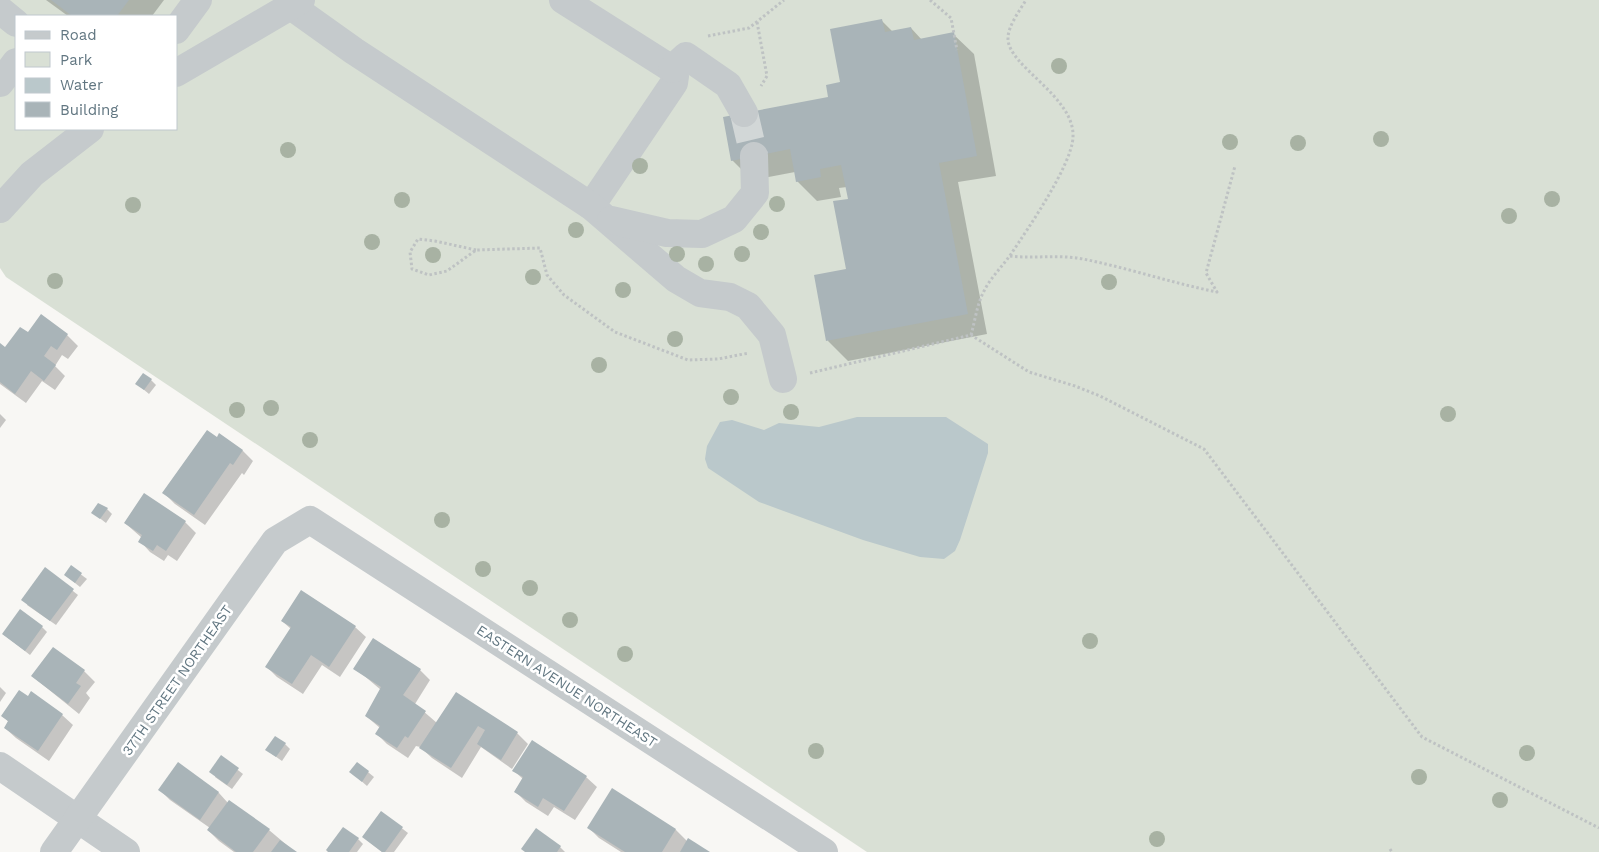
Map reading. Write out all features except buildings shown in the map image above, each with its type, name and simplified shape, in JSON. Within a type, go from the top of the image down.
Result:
[{"type":"street","points":[[178,27],[198,0]]},
{"type":"street","points":[[563,0],[679,63],[728,85],[743,110]]},
{"type":"street","points":[[178,72],[296,3],[354,51],[599,213],[676,279],[700,293],[730,298],[748,306],[772,335],[783,379]]},
{"type":"street","points":[[0,10],[15,22]]},
{"type":"street","points":[[0,83],[15,63]]},
{"type":"street","points":[[599,213],[674,83],[679,63]]},
{"type":"street","points":[[0,210],[32,174],[89,130]]},
{"type":"street","points":[[599,213],[667,232],[702,234],[734,219],[755,193],[754,156]]},
{"type":"street","name":"37TH STREET NORTHEAST","points":[[54,852],[275,540],[310,520]]},
{"type":"street","name":"EASTERN AVENUE NORTHEAST","points":[[310,520],[824,852]]},
{"type":"street","points":[[0,766],[79,818],[126,852]]},
{"type":"path","points":[[679,63],[703,36],[749,28],[784,0]]},
{"type":"path","points":[[930,0],[951,18],[957,50]]},
{"type":"path","points":[[971,335],[983,293],[995,273],[1010,256],[1057,179],[1073,137],[1067,113],[1010,48],[1008,37],[1026,0]]},
{"type":"path","points":[[743,110],[753,99],[767,76],[757,22]]},
{"type":"path","points":[[1010,256],[1024,258],[1054,255],[1082,259],[1217,292],[1206,273],[1235,166]]},
{"type":"path","points":[[476,250],[447,271],[429,275],[412,269],[410,252],[418,239],[476,250],[540,248],[547,275],[564,295],[615,332],[688,360],[718,359],[776,348]]},
{"type":"path","points":[[783,379],[971,335],[1029,372],[1100,396],[1204,448],[1422,737],[1599,828]]},
{"type":"green space","points":[[0,0],[1599,0],[1599,852],[867,852],[6,277],[0,268]]},
{"type":"water","points":[[857,417],[946,417],[988,444],[988,453],[960,540],[955,551],[944,559],[920,557],[863,540],[759,502],[708,468],[705,459],[707,446],[720,422],[732,420],[764,430],[779,423],[819,427]]},
{"type":"tunnel","points":[[744,113],[754,156]]}]
